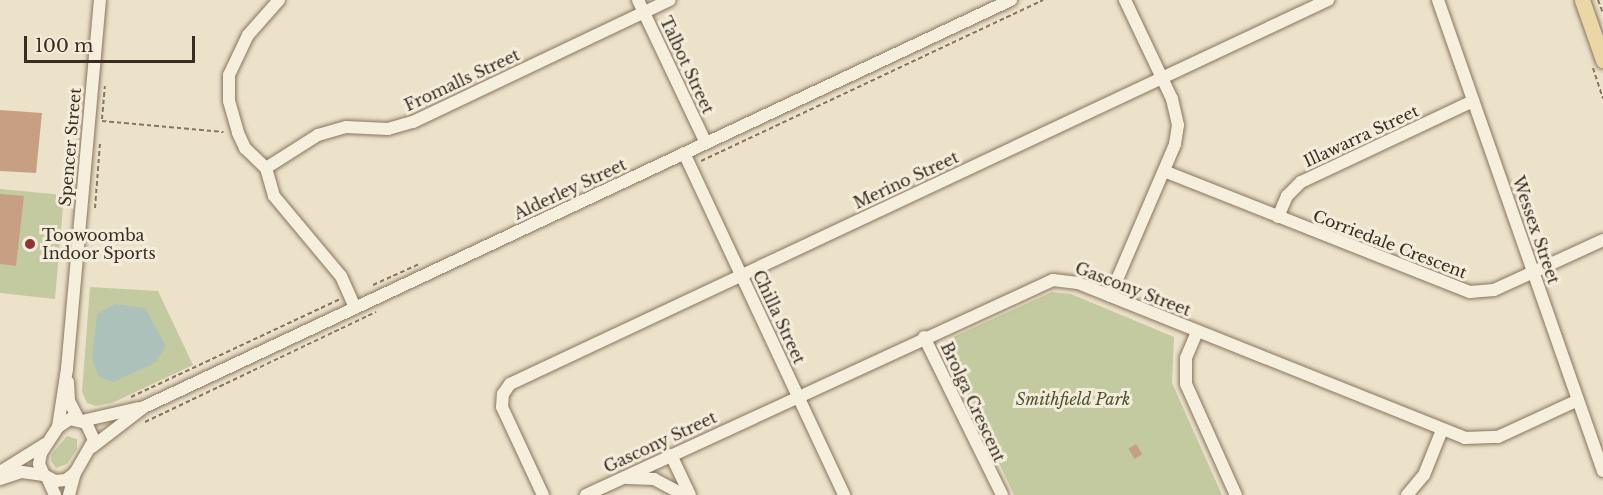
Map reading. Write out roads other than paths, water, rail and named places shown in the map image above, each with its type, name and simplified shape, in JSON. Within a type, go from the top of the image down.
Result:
[{"type":"main road","points":[[1582,0],[1603,60]]},
{"type":"street","name":"Spencer Street","points":[[58,427],[67,369],[100,0]]},
{"type":"street","points":[[279,0],[248,35],[229,75],[229,101],[238,133],[246,148],[266,168],[274,196],[328,258],[355,308]]},
{"type":"street","name":"Talbot Street","points":[[638,0],[706,143]]},
{"type":"street","name":"Fromalls Street","points":[[266,168],[318,135],[346,128],[388,129],[413,122],[670,0]]},
{"type":"street","name":"Alderley Street","points":[[92,447],[144,407],[1011,0]]},
{"type":"street","points":[[1110,296],[1164,171],[1178,125],[1162,78],[1125,0]]},
{"type":"street","name":"Merino Street","points":[[543,495],[504,411],[503,394],[515,381],[1328,0]]},
{"type":"street","name":"Wessex Street","points":[[1438,0],[1603,471]]},
{"type":"street","name":"Illawarra Street","points":[[1278,217],[1290,191],[1301,182],[1473,101]]},
{"type":"street","name":"Chilla Street","points":[[684,153],[844,495]]},
{"type":"street","name":"Corriedale Crescent","points":[[1164,171],[1462,291],[1494,290],[1603,240]]},
{"type":"street","name":"Gascony Street","points":[[586,495],[1043,282],[1070,280],[1442,430],[1472,440],[1498,438],[1578,400]]},
{"type":"street","points":[[1197,332],[1186,358],[1186,384],[1236,495]]},
{"type":"street","name":"Brolga Crescent","points":[[924,337],[996,495]]},
{"type":"street","name":"Spencer Street","points":[[67,369],[69,401],[80,420]]},
{"type":"street","name":"Alderley Street","points":[[80,420],[144,407]]},
{"type":"street","points":[[55,495],[39,456],[58,427],[67,420],[80,420],[93,432],[92,447],[75,473],[69,495]]},
{"type":"street","points":[[1407,495],[1424,476],[1442,430]]},
{"type":"street","points":[[0,472],[48,442]]},
{"type":"street","points":[[671,455],[690,495]]},
{"type":"street","points":[[0,479],[22,472],[62,481],[75,473]]},
{"type":"street","points":[[621,479],[654,479],[684,495]]},
{"type":"street","name":"Brolga Crescent","points":[[992,482],[1002,495]]},
{"type":"water","points":[[115,304],[145,308],[166,346],[155,363],[113,382],[99,377],[92,359],[97,314]]},
{"type":"place","name":"Toowoomba Indoor Sports","points":[[30,244]]},
{"type":"park label","name":"Smithfield Park","points":[[1073,399]]}]
